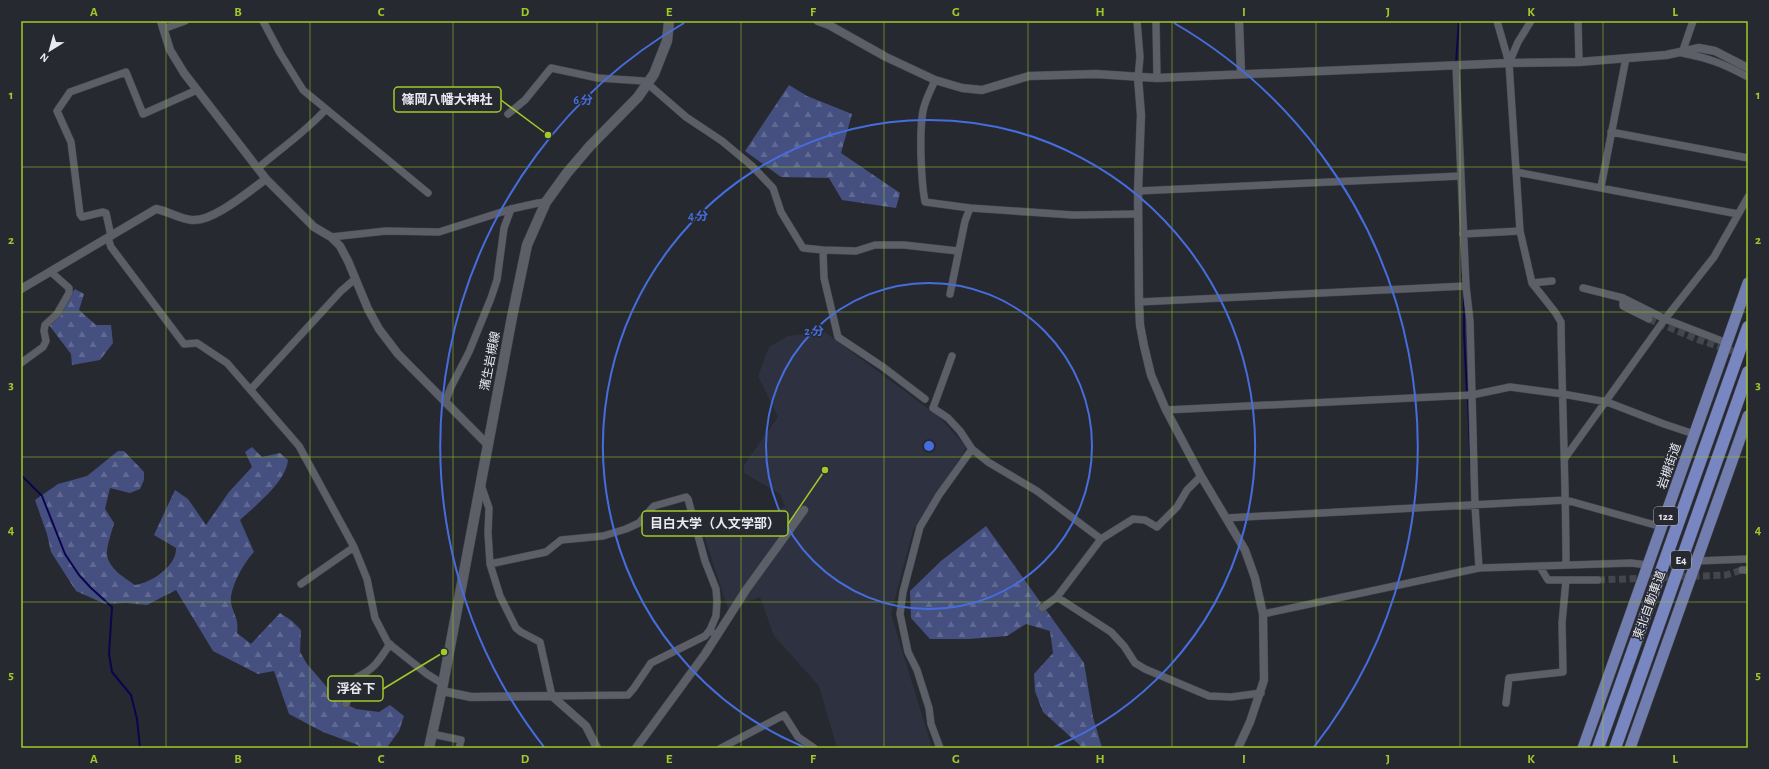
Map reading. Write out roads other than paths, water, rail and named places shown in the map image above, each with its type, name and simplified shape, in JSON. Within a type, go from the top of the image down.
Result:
[{"type":"highway","name":"岩槻街道","points":[[1583,748],[1748,283]]},
{"type":"highway","name":"東北自動車道","points":[[1598,748],[1748,327]]},
{"type":"highway","name":"東北自動車道","points":[[1615,748],[1748,372]]},
{"type":"highway","points":[[1630,748],[1696,561],[1744,442],[1748,416]]},
{"type":"main road","name":"蒲生岩槻線","points":[[429,748],[443,687],[522,264],[527,245],[546,202],[576,162],[638,97],[648,84],[664,52],[667,41],[669,21]]},
{"type":"street","points":[[185,21],[162,25],[170,50],[197,90],[266,179],[314,227],[330,237],[340,246],[379,330],[398,354],[488,445]]},
{"type":"street","points":[[263,21],[280,53],[303,90],[428,193]]},
{"type":"street","points":[[818,21],[830,23],[871,49],[935,80],[962,88],[982,90],[1029,76],[1096,74],[1138,78],[1157,78],[1509,63],[1579,62],[1682,53],[1699,48],[1715,51],[1748,68]]},
{"type":"street","points":[[1137,21],[1140,57],[1138,78],[1141,115],[1138,191],[1138,302],[1140,325],[1150,375],[1166,410],[1201,476],[1245,550],[1255,578],[1263,614],[1265,672],[1260,693],[1250,722],[1238,748]]},
{"type":"street","points":[[1156,21],[1157,78]]},
{"type":"street","points":[[1239,21],[1241,74]]},
{"type":"street","points":[[1497,21],[1509,63],[1520,231],[1532,283],[1561,322],[1566,500],[1566,565]]},
{"type":"street","points":[[1509,63],[1518,42],[1531,21]]},
{"type":"street","points":[[1578,21],[1579,62]]},
{"type":"street","points":[[1682,53],[1693,21]]},
{"type":"street","points":[[1682,53],[1709,58],[1748,77]]},
{"type":"street","points":[[1601,188],[1626,58]]},
{"type":"street","points":[[1456,66],[1463,234],[1470,321],[1479,568]]},
{"type":"street","points":[[508,114],[525,100],[551,68],[598,78],[644,81],[686,117],[722,141],[752,166],[773,188],[781,212],[803,248],[856,251],[876,245],[904,245],[958,251]]},
{"type":"street","points":[[197,90],[143,114],[126,72],[70,92],[57,111],[71,142],[80,214],[82,217],[103,212],[106,213],[111,247],[184,344],[197,343],[227,363],[299,446],[354,547],[367,579],[375,618],[390,644],[443,687],[472,697],[628,695],[651,663],[705,636],[710,630],[716,616],[716,589],[706,561],[688,499],[686,497],[654,506],[640,523],[626,530],[603,536],[561,540],[546,552],[490,564]]},
{"type":"street","points":[[935,80],[922,112],[922,152],[925,202],[970,208],[1072,215],[1138,214]]},
{"type":"street","points":[[258,168],[294,137],[313,124],[326,109]]},
{"type":"street","points":[[1611,132],[1748,158]]},
{"type":"street","points":[[1516,172],[1601,188],[1743,210]]},
{"type":"street","points":[[1138,191],[1461,176]]},
{"type":"street","points":[[21,289],[156,210],[193,220],[205,218],[222,209],[266,179]]},
{"type":"street","points":[[1565,458],[1607,402],[1665,319],[1714,258],[1743,210],[1748,196]]},
{"type":"street","points":[[330,237],[386,231],[438,232],[511,209],[538,202],[546,202]]},
{"type":"street","points":[[950,294],[958,251],[965,221],[970,208]]},
{"type":"street","points":[[445,403],[451,387],[469,352],[491,298],[497,280],[504,228],[511,209]]},
{"type":"street","points":[[1463,234],[1520,231]]},
{"type":"street","points":[[823,250],[824,278],[838,337],[883,367],[925,399]]},
{"type":"street","points":[[21,363],[43,347],[46,341],[44,331],[45,325],[57,314],[69,294],[69,288],[51,272]]},
{"type":"street","points":[[251,390],[341,291],[355,279]]},
{"type":"street","points":[[1532,283],[1552,281]]},
{"type":"street","points":[[1138,302],[1466,286]]},
{"type":"street","points":[[1583,288],[1623,298],[1665,319],[1727,343]]},
{"type":"street","points":[[1623,298],[1623,306],[1649,319]]},
{"type":"street","points":[[952,356],[933,408],[948,418],[960,431],[972,449],[1007,474],[1037,491],[1101,538]]},
{"type":"street","points":[[1166,410],[1472,395],[1510,387],[1607,402],[1694,434]]},
{"type":"street","points":[[940,748],[931,724],[929,708],[917,670],[908,652],[900,614],[903,592],[920,527],[939,495],[972,449]]},
{"type":"street","points":[[1042,608],[1057,597],[1101,538],[1133,518],[1145,520],[1157,527],[1177,507],[1187,490],[1201,476]]},
{"type":"street","points":[[481,485],[489,508],[488,533],[490,564],[500,596],[516,628],[540,642],[552,696],[586,726],[596,748]]},
{"type":"street","points":[[1226,518],[1476,506],[1566,500],[1662,527]]},
{"type":"street","points":[[636,748],[717,635],[746,590],[804,510]]},
{"type":"street","points":[[301,584],[354,547]]},
{"type":"street","points":[[1696,561],[1731,558],[1748,559]]},
{"type":"street","points":[[1263,614],[1479,568],[1631,563],[1648,565]]},
{"type":"street","points":[[1540,567],[1548,580],[1598,580]]},
{"type":"street","points":[[1506,703],[1509,678],[1563,672],[1562,623],[1566,580]]},
{"type":"street","points":[[1057,597],[1111,632],[1124,646],[1135,663],[1145,669],[1210,696],[1231,697],[1260,693]]},
{"type":"street","points":[[710,630],[717,635]]},
{"type":"street","points":[[346,704],[356,677],[368,672],[374,667],[390,644]]},
{"type":"street","points":[[721,748],[784,715],[798,737],[814,748]]},
{"type":"street","points":[[432,734],[461,740],[459,748]]},
{"type":"waterway","points":[[1456,63],[1459,21]]},
{"type":"waterway","points":[[1460,235],[1462,277]]},
{"type":"waterway","points":[[1464,297],[1467,393]]},
{"type":"waterway","points":[[1468,397],[1471,473]]},
{"type":"waterway","points":[[21,475],[42,496],[65,554],[79,575],[112,607],[109,654],[112,672],[131,695],[137,719],[140,748]]},
{"type":"tunnel","points":[[1649,319],[1699,340],[1748,356]]},
{"type":"tunnel","points":[[1598,580],[1726,575],[1742,570]]},
{"type":"place","name":"篠岡八幡大神社","points":[[548,135]]},
{"type":"place","name":"目白大学（人文学部）","points":[[825,470]]},
{"type":"place","name":"浮谷下","points":[[444,652]]}]
